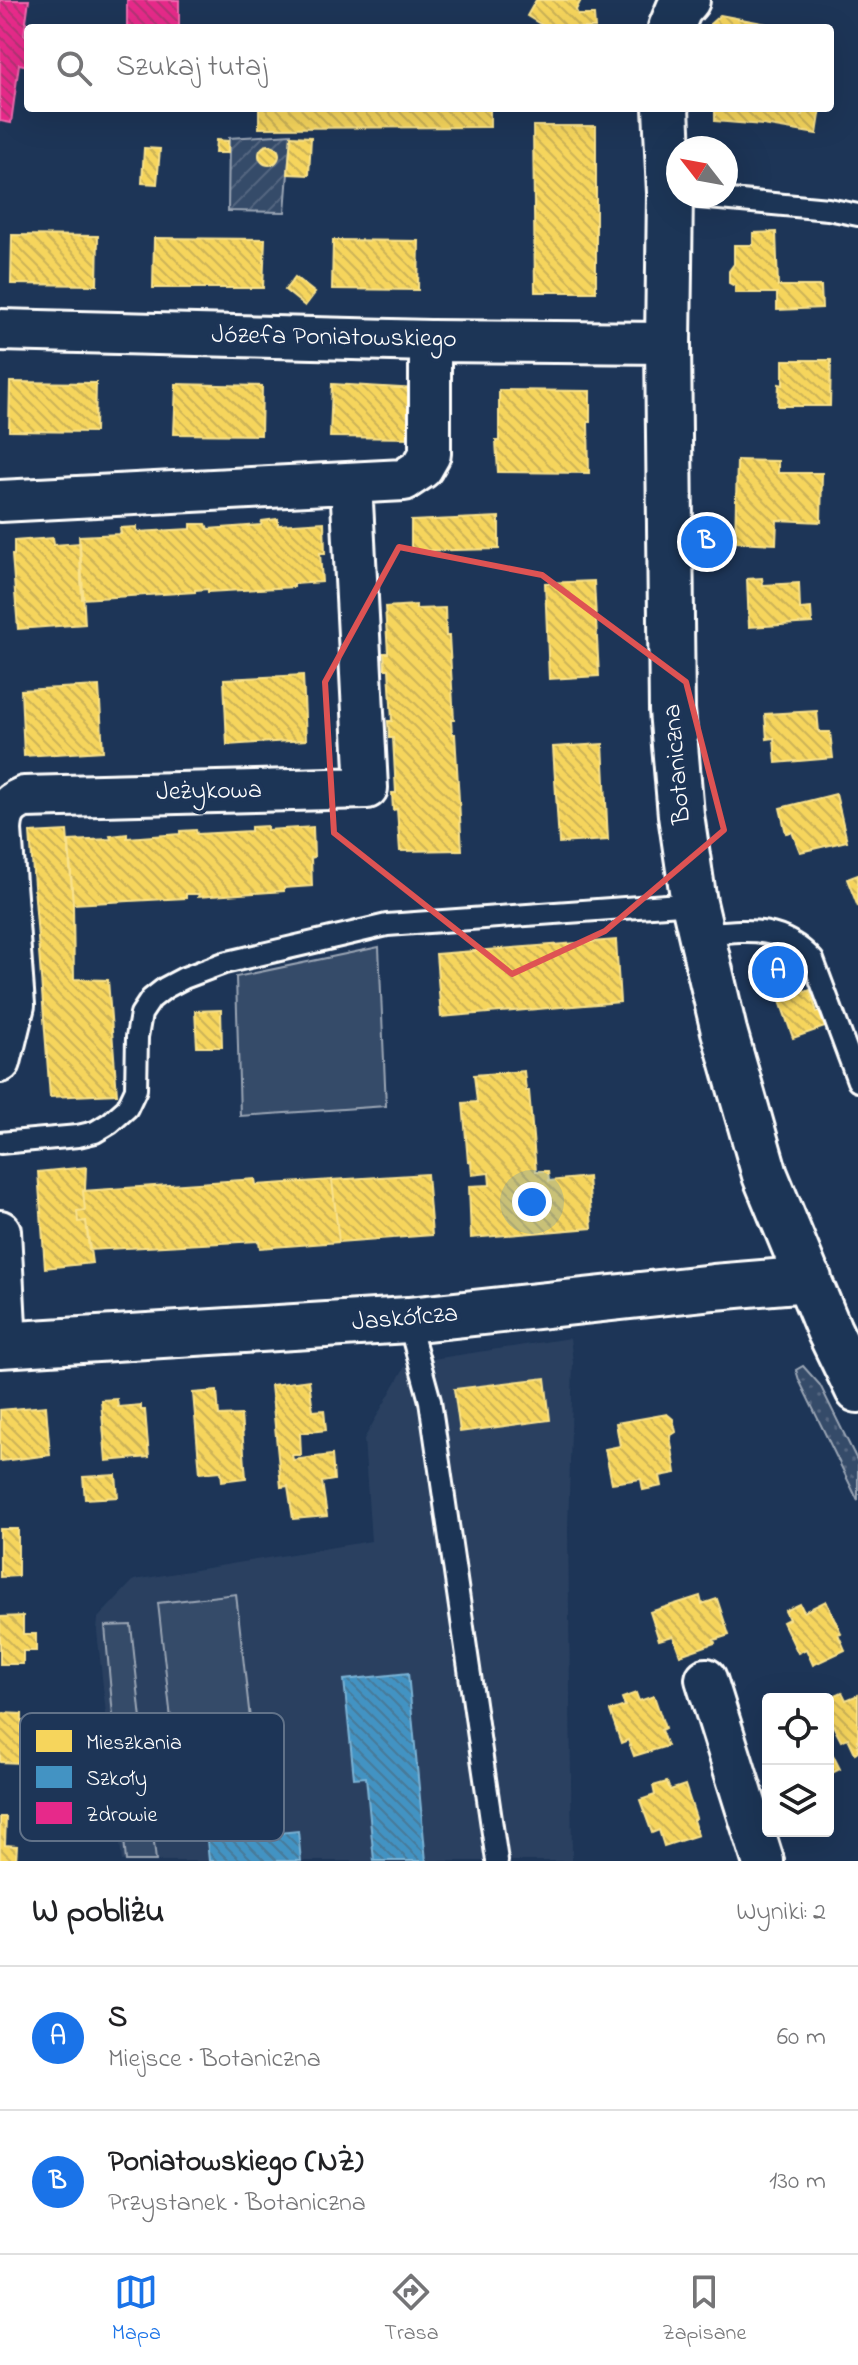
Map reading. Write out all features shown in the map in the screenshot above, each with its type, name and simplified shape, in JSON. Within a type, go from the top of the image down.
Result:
[{"type":"main road","points":[[666,0],[668,24]]},
{"type":"main road","points":[[670,24],[687,0]]},
{"type":"main road","name":"Botaniczna","points":[[667,112],[670,136]]},
{"type":"main road","name":"Botaniczna","points":[[677,208],[668,343],[672,710],[681,815],[698,918],[724,1031],[765,1175],[829,1330],[858,1390]]},
{"type":"main road","name":"Jaskółcza","points":[[3,1345],[408,1320],[809,1279]]},
{"type":"street","name":"Józefa Poniatowskiego","points":[[0,330],[430,341],[668,343]]},
{"type":"street","points":[[0,501],[404,480],[422,468],[430,454],[430,341]]},
{"type":"street","name":"Jeżykowa","points":[[0,1062],[14,1005],[1,830],[1,818],[9,804],[24,797],[367,788],[351,483]]},
{"type":"street","points":[[0,1231],[3,1345]]},
{"type":"street","points":[[706,1679],[763,1861]]},
{"type":"lane","points":[[738,201],[857,212]]},
{"type":"lane","points":[[0,1143],[95,1132],[127,1108],[136,1089],[137,1037],[141,1014],[151,999],[165,988],[224,963],[387,925],[698,918],[741,930],[784,937],[813,960],[858,1081]]},
{"type":"lane","points":[[408,1320],[430,1401],[497,1861]]},
{"type":"highlighted area","points":[[399,547],[542,575],[686,682],[724,830],[605,931],[512,974],[334,833],[325,682]]},
{"type":"shaded area","points":[[291,134],[285,212],[228,211],[229,138]]},
{"type":"shaded area","points":[[379,947],[386,1106],[240,1116],[236,977]]},
{"type":"shaded area","points":[[570,1338],[573,1362],[568,1529],[572,1861],[122,1861],[120,1841],[284,1841],[284,1713],[106,1713],[98,1618],[134,1580],[371,1541],[364,1439],[407,1363]]},
{"type":"shaded area","points":[[803,1366],[820,1385],[858,1462],[858,1501],[799,1380],[796,1370]]},
{"type":"shaded area","points":[[236,1594],[249,1713],[170,1713],[158,1603]]},
{"type":"shaded area","points":[[131,1625],[140,1713],[113,1713],[105,1626]]},
{"type":"shaded area","points":[[124,1841],[154,1841],[156,1861],[126,1861]]},
{"type":"building: Mieszkania","points":[[536,0],[581,0],[576,10],[578,15],[594,15],[595,24],[540,24],[527,16]]},
{"type":"building: Mieszkania","points":[[720,15],[767,24],[710,24]]},
{"type":"building: Mieszkania","points":[[259,112],[490,112],[490,127],[259,128]]},
{"type":"building: Mieszkania","points":[[715,112],[788,112],[802,115],[803,112],[820,112],[817,134],[715,121]]},
{"type":"building: Mieszkania","points":[[533,126],[596,126],[596,292],[535,292]]},
{"type":"building: Mieszkania","points":[[291,136],[311,137],[309,175],[288,174]]},
{"type":"building: Mieszkania","points":[[216,140],[228,141],[228,153],[215,153]]},
{"type":"building: Mieszkania","points":[[269,145],[276,148],[279,155],[276,162],[269,165],[262,162],[259,155],[262,148]]},
{"type":"building: Mieszkania","points":[[144,148],[160,149],[157,184],[142,183]]},
{"type":"building: Mieszkania","points":[[776,232],[778,286],[821,286],[822,308],[777,310],[777,293],[735,293],[735,286],[729,283],[729,271],[734,264],[734,245],[753,245],[753,233]]},
{"type":"building: Mieszkania","points":[[12,235],[98,236],[97,285],[11,284]]},
{"type":"building: Mieszkania","points":[[154,238],[265,239],[263,288],[153,288]]},
{"type":"building: Mieszkania","points":[[333,240],[419,241],[418,290],[332,289]]},
{"type":"building: Mieszkania","points":[[295,277],[315,293],[305,306],[285,290]]},
{"type":"building: Mieszkania","points":[[783,360],[831,360],[830,406],[778,406],[779,384],[783,385]]},
{"type":"building: Mieszkania","points":[[10,382],[96,383],[95,432],[9,431]]},
{"type":"building: Mieszkania","points":[[176,384],[262,386],[261,435],[174,434]]},
{"type":"building: Mieszkania","points":[[332,384],[417,389],[416,438],[330,437]]},
{"type":"building: Mieszkania","points":[[499,390],[590,391],[589,473],[498,472]]},
{"type":"building: Mieszkania","points":[[737,460],[778,461],[778,473],[822,473],[821,522],[777,520],[776,544],[735,542]]},
{"type":"building: Mieszkania","points":[[499,517],[499,549],[411,551],[411,521]]},
{"type":"building: Mieszkania","points":[[278,519],[278,525],[324,522],[325,553],[320,553],[322,582],[294,584],[294,587],[208,592],[208,589],[82,599],[79,536],[121,534],[120,528],[137,527],[137,532],[191,529],[191,524],[206,524],[208,529],[261,525],[262,521]]},
{"type":"building: Mieszkania","points":[[53,538],[54,545],[80,543],[85,624],[18,629],[12,555],[14,541]]},
{"type":"building: Mieszkania","points":[[762,578],[763,585],[799,583],[800,609],[811,608],[812,623],[749,627],[747,579]]},
{"type":"building: Mieszkania","points":[[594,581],[599,676],[549,679],[545,583]]},
{"type":"building: Mieszkania","points":[[416,605],[416,609],[445,608],[462,850],[400,851],[397,809],[393,810],[392,793],[396,793],[393,738],[389,738],[388,721],[392,721],[389,669],[385,669],[384,653],[388,653],[385,607]]},
{"type":"building: Mieszkania","points":[[303,675],[306,740],[227,745],[224,679]]},
{"type":"building: Mieszkania","points":[[99,686],[103,751],[24,756],[21,690]]},
{"type":"building: Mieszkania","points":[[817,711],[819,732],[830,732],[833,758],[776,763],[774,738],[767,739],[765,714]]},
{"type":"building: Mieszkania","points":[[603,744],[608,840],[559,843],[553,747]]},
{"type":"building: Mieszkania","points":[[836,794],[847,841],[800,852],[792,832],[786,833],[780,808]]},
{"type":"building: Mieszkania","points":[[267,826],[267,830],[313,827],[312,886],[284,888],[284,891],[198,897],[199,894],[186,894],[186,898],[73,904],[69,841],[111,839],[110,836],[127,834],[127,838],[180,834],[180,831],[196,830],[197,834],[251,831],[251,827]]},
{"type":"building: Mieszkania","points":[[67,831],[73,904],[74,979],[108,980],[117,1094],[50,1097],[30,833]]},
{"type":"building: Mieszkania","points":[[858,875],[858,907],[847,879]]},
{"type":"building: Mieszkania","points":[[616,940],[620,1002],[441,1017],[436,954]]},
{"type":"building: Mieszkania","points":[[795,962],[805,992],[810,990],[825,1027],[793,1038],[780,1001],[788,998],[777,967]]},
{"type":"building: Mieszkania","points":[[221,1010],[222,1047],[197,1047],[195,1011]]},
{"type":"building: Mieszkania","points":[[524,1071],[526,1091],[529,1091],[536,1171],[548,1171],[549,1181],[588,1177],[592,1228],[471,1238],[469,1186],[490,1185],[489,1173],[472,1175],[463,1103],[477,1102],[474,1075]]},
{"type":"building: Mieszkania","points":[[86,1167],[83,1191],[85,1210],[77,1211],[78,1222],[86,1221],[92,1263],[45,1268],[38,1172]]},
{"type":"building: Mieszkania","points":[[427,1174],[432,1235],[339,1242],[332,1180]]},
{"type":"building: Mieszkania","points":[[255,1179],[256,1185],[332,1180],[339,1242],[260,1248],[259,1241],[89,1250],[86,1221],[78,1222],[77,1211],[85,1210],[83,1191]]},
{"type":"building: Mieszkania","points":[[545,1378],[550,1420],[460,1432],[454,1389]]},
{"type":"building: Mieszkania","points":[[309,1380],[313,1411],[324,1410],[326,1430],[300,1433],[301,1455],[292,1455],[293,1460],[332,1455],[334,1480],[322,1482],[327,1516],[293,1519],[288,1486],[281,1487],[271,1385]]},
{"type":"building: Mieszkania","points":[[217,1391],[219,1416],[241,1415],[246,1478],[222,1481],[221,1471],[200,1473],[193,1393]]},
{"type":"building: Mieszkania","points":[[117,1399],[118,1407],[141,1405],[141,1410],[145,1410],[149,1457],[106,1461],[101,1400]]},
{"type":"building: Mieszkania","points":[[46,1406],[50,1455],[0,1461],[0,1410]]},
{"type":"building: Mieszkania","points":[[667,1414],[673,1419],[676,1432],[670,1436],[676,1473],[660,1476],[662,1486],[643,1490],[641,1479],[612,1483],[605,1449],[620,1446],[616,1423]]},
{"type":"building: Mieszkania","points":[[116,1475],[118,1497],[85,1499],[83,1477]]},
{"type":"building: Mieszkania","points":[[0,1529],[18,1529],[18,1576],[0,1577]]},
{"type":"building: Mieszkania","points":[[700,1596],[702,1604],[717,1599],[729,1635],[680,1655],[673,1636],[659,1640],[650,1612]]},
{"type":"building: Mieszkania","points":[[826,1601],[841,1633],[838,1634],[845,1650],[813,1665],[806,1649],[798,1653],[783,1622],[789,1619],[785,1611],[800,1604],[804,1612]]},
{"type":"building: Mieszkania","points":[[23,1616],[23,1634],[36,1634],[36,1651],[23,1651],[23,1664],[0,1664],[0,1617]]},
{"type":"building: Mieszkania","points":[[842,1692],[846,1700],[858,1695],[858,1751],[855,1753],[848,1738],[841,1741],[834,1728],[834,1696]]},
{"type":"building: Mieszkania","points":[[636,1693],[639,1701],[654,1696],[665,1728],[661,1730],[667,1746],[634,1756],[628,1740],[621,1743],[610,1711],[625,1706],[622,1698]]},
{"type":"building: Mieszkania","points":[[0,1713],[20,1714],[20,1763],[0,1762]]},
{"type":"building: Mieszkania","points":[[834,1757],[840,1769],[834,1772]]},
{"type":"building: Mieszkania","points":[[667,1782],[670,1790],[685,1785],[698,1835],[664,1846],[659,1830],[652,1833],[640,1800],[655,1795],[653,1786]]},
{"type":"building: Mieszkania","points":[[0,1817],[6,1817],[5,1845],[17,1846],[16,1861],[0,1861]]},
{"type":"building: Szkoły","points":[[408,1673],[426,1861],[374,1861],[366,1777],[354,1778],[344,1680]]},
{"type":"building: Szkoły","points":[[298,1831],[301,1861],[209,1861],[207,1841],[284,1841],[284,1832]]},
{"type":"building: Zdrowie","points":[[0,0],[29,0],[24,24],[24,65],[19,64],[11,123],[0,121]]},
{"type":"building: Zdrowie","points":[[127,0],[179,0],[179,24],[127,24]]},
{"type":"place","name":"Poniatowskiego (NŻ)","points":[[707,542]]},
{"type":"place","name":"S","points":[[778,972]]}]
